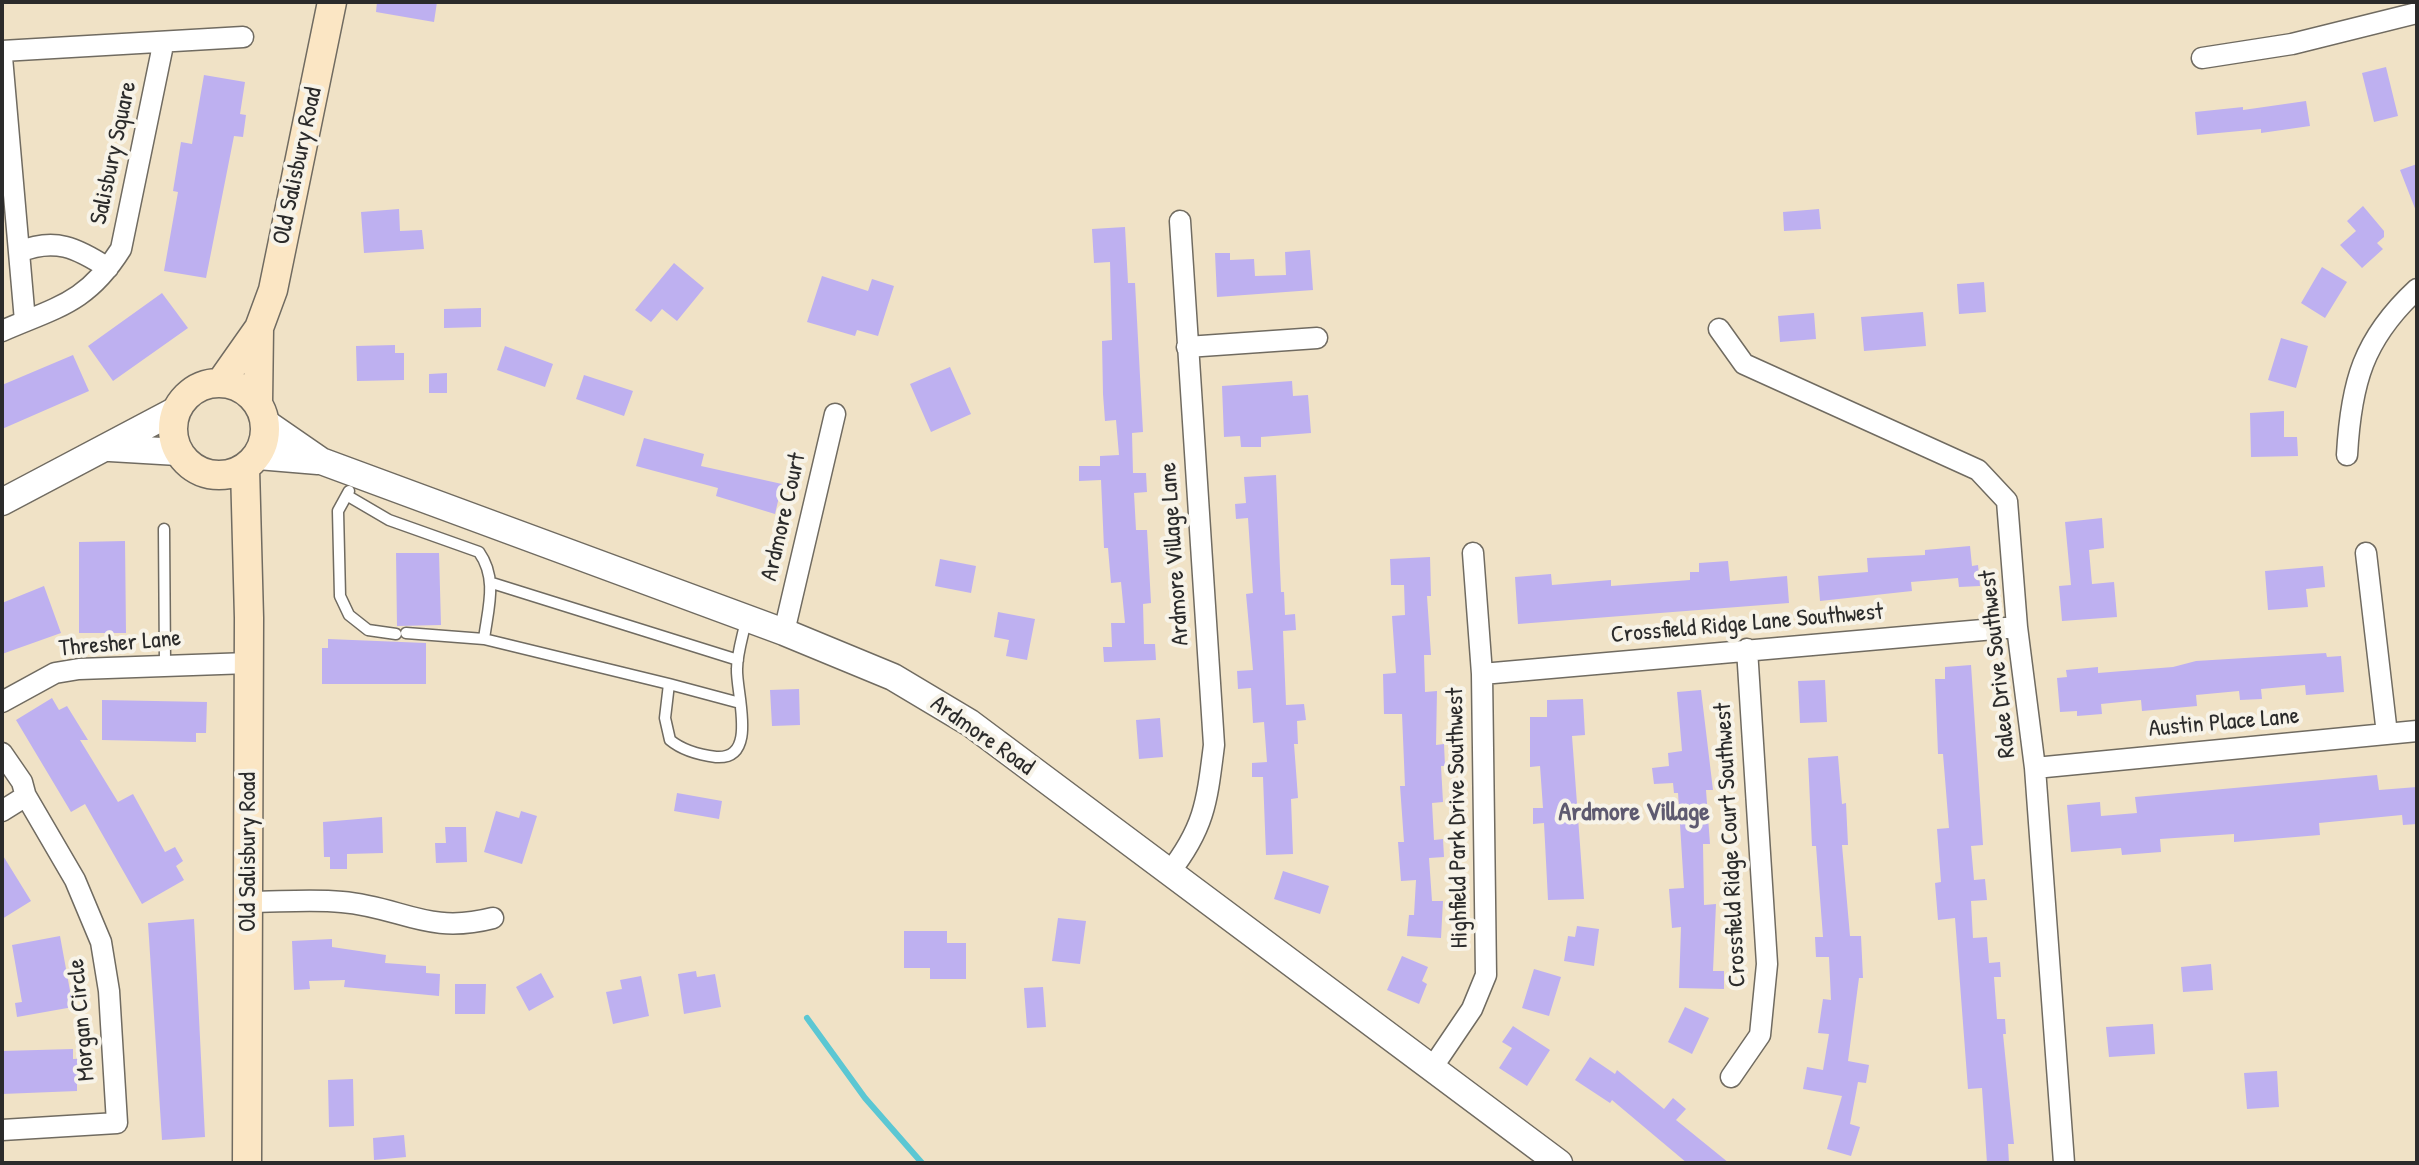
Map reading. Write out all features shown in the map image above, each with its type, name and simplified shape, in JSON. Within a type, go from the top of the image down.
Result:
[{"type":"main road","name":"Old Salisbury Road","points":[[176,410],[195,389],[221,382],[259,328],[273,290],[332,2]]},
{"type":"main road","name":"Old Salisbury Road","points":[[247,1163],[249,663],[246,541],[251,462],[266,435],[262,413],[259,328]]},
{"type":"main road","points":[[221,382],[248,392],[262,413]]},
{"type":"main road","points":[[176,410],[173,438],[178,452],[188,463],[215,476],[251,462]]},
{"type":"main road","name":"Old Salisbury Road","points":[[215,476],[246,541]]},
{"type":"street","points":[[2202,58],[2292,44],[2417,13]]},
{"type":"street","name":"Salisbury Square","points":[[25,321],[2,54],[243,37]]},
{"type":"street","name":"Salisbury Square","points":[[2,331],[71,303],[108,268],[121,249],[163,45]]},
{"type":"street","name":"Ardmore Village Lane","points":[[1169,873],[1188,849],[1202,820],[1214,745],[1180,221]]},
{"type":"street","name":"Salisbury Square","points":[[19,252],[38,245],[64,244],[108,268]]},
{"type":"street","points":[[2347,455],[2350,404],[2361,364],[2384,324],[2417,289]]},
{"type":"street","name":"Ralee Drive Southwest","points":[[1719,329],[1744,364],[1978,470],[2007,501],[2017,627],[2035,768],[2064,1163]]},
{"type":"street","points":[[1187,347],[1317,338]]},
{"type":"street","points":[[2,502],[110,448],[176,410]]},
{"type":"street","name":"Ardmore Road","points":[[262,413],[351,485],[747,618],[893,677],[970,723],[1559,1163]]},
{"type":"street","name":"Ardmore Court","points":[[784,632],[835,414]]},
{"type":"street","points":[[110,448],[178,452]]},
{"type":"street","name":"Ardmore Road","points":[[251,462],[321,461]]},
{"type":"street","name":"Highfield Park Drive Southwest","points":[[1432,1068],[1472,1009],[1486,975],[1482,674],[1473,553]]},
{"type":"street","points":[[2366,553],[2387,734]]},
{"type":"street","name":"Crossfield Ridge Lane Southwest","points":[[1482,674],[2017,627]]},
{"type":"street","name":"Crossfield Ridge Court Southwest","points":[[1731,1077],[1760,1035],[1767,964],[1747,649]]},
{"type":"street","name":"Thresher Lane","points":[[2,702],[55,673],[105,666],[249,663]]},
{"type":"street","name":"Austin Place Lane","points":[[2035,768],[2417,731]]},
{"type":"street","points":[[2,753],[22,782],[26,797],[2,811]]},
{"type":"street","name":"Morgan Circle","points":[[2,1130],[117,1123],[109,991],[101,942],[75,880],[26,797]]},
{"type":"street","points":[[249,902],[340,902],[378,907],[411,920],[463,926],[493,918]]},
{"type":"lane","points":[[484,639],[492,583],[479,552],[389,520],[351,485],[338,517],[338,582],[349,615],[368,630],[484,639],[740,703]]},
{"type":"lane","points":[[164,529],[165,664]]},
{"type":"lane","points":[[492,583],[738,660]]},
{"type":"lane","points":[[669,684],[665,718],[670,740],[705,755],[728,757],[736,752],[743,732],[738,660],[747,618]]},
{"type":"building","points":[[377,2],[437,2],[434,22],[376,12]]},
{"type":"building","points":[[2386,67],[2398,116],[2374,122],[2362,73]]},
{"type":"building","points":[[204,75],[245,82],[240,114],[246,115],[243,137],[234,136],[206,278],[164,271],[178,192],[173,191],[181,142],[192,144]]},
{"type":"building","points":[[2306,101],[2310,126],[2261,133],[2261,129],[2197,135],[2195,112],[2243,107],[2243,110]]},
{"type":"building","points":[[2417,164],[2417,211],[2416,211],[2400,170]]},
{"type":"building","points":[[2363,206],[2384,231],[2384,237],[2377,243],[2383,249],[2362,268],[2340,245],[2356,231],[2347,221]]},
{"type":"building","points":[[399,209],[400,231],[422,230],[424,249],[364,253],[361,212]]},
{"type":"building","points":[[1819,209],[1821,229],[1784,231],[1783,212]]},
{"type":"building","points":[[1125,227],[1128,283],[1135,283],[1143,432],[1132,433],[1133,473],[1146,473],[1147,492],[1134,493],[1136,530],[1147,530],[1151,603],[1143,604],[1144,644],[1155,644],[1156,660],[1104,662],[1103,647],[1112,647],[1111,623],[1125,623],[1121,582],[1111,583],[1108,548],[1104,548],[1101,480],[1079,481],[1079,466],[1100,466],[1100,456],[1119,455],[1116,420],[1105,421],[1103,394],[1102,341],[1112,340],[1110,262],[1094,263],[1092,229]]},
{"type":"building","points":[[1310,250],[1313,290],[1217,297],[1215,253],[1230,253],[1230,260],[1254,259],[1255,276],[1286,275],[1285,252]]},
{"type":"building","points":[[674,263],[704,288],[677,321],[662,309],[651,322],[635,310]]},
{"type":"building","points":[[2322,267],[2347,282],[2325,318],[2301,303]]},
{"type":"building","points":[[822,276],[868,291],[872,279],[894,286],[878,336],[857,330],[855,336],[807,322]]},
{"type":"building","points":[[1984,282],[1986,312],[1959,314],[1957,284]]},
{"type":"building","points":[[162,293],[188,328],[113,381],[88,346]]},
{"type":"building","points":[[481,308],[481,327],[444,328],[444,309]]},
{"type":"building","points":[[1923,312],[1926,346],[1864,351],[1861,317]]},
{"type":"building","points":[[1814,313],[1816,339],[1780,342],[1778,316]]},
{"type":"building","points":[[2281,338],[2308,346],[2296,388],[2268,380]]},
{"type":"building","points":[[395,345],[395,353],[404,353],[404,380],[357,381],[356,346]]},
{"type":"building","points":[[505,346],[553,364],[545,387],[497,370]]},
{"type":"building","points":[[73,355],[89,391],[2,429],[2,385]]},
{"type":"building","points":[[950,367],[971,414],[931,432],[910,384]]},
{"type":"building","points":[[447,373],[447,393],[429,393],[429,374]]},
{"type":"building","points":[[584,375],[633,391],[624,416],[576,399]]},
{"type":"building","points":[[1292,381],[1293,396],[1308,395],[1311,433],[1261,437],[1261,447],[1241,447],[1240,436],[1224,437],[1222,386]]},
{"type":"building","points":[[2284,411],[2284,437],[2297,437],[2298,456],[2251,457],[2250,413]]},
{"type":"building","points":[[644,438],[704,454],[701,466],[782,484],[775,514],[716,496],[718,488],[636,466]]},
{"type":"building","points":[[1276,475],[1281,592],[1284,592],[1285,615],[1295,614],[1296,630],[1283,631],[1286,705],[1304,704],[1306,720],[1297,721],[1298,744],[1294,744],[1298,798],[1291,799],[1293,854],[1266,855],[1263,777],[1252,777],[1252,763],[1267,762],[1264,722],[1253,723],[1251,688],[1238,689],[1237,671],[1253,670],[1246,594],[1253,593],[1248,518],[1236,519],[1235,504],[1246,503],[1244,477]]},
{"type":"building","points":[[2102,518],[2104,548],[2089,550],[2092,584],[2114,582],[2117,617],[2062,621],[2059,586],[2071,585],[2065,522]]},
{"type":"building","points":[[125,541],[126,633],[79,633],[79,542]]},
{"type":"building","points":[[1970,546],[1972,566],[1978,565],[1980,586],[1959,587],[1958,578],[1911,582],[1912,591],[1820,601],[1818,576],[1868,572],[1867,558],[1925,555],[1925,550]]},
{"type":"building","points":[[396,553],[439,553],[441,625],[397,626]]},
{"type":"building","points":[[1430,557],[1431,596],[1427,596],[1431,655],[1424,655],[1425,692],[1437,691],[1436,745],[1444,744],[1445,766],[1441,766],[1443,802],[1432,803],[1434,840],[1443,839],[1444,857],[1429,858],[1432,901],[1443,901],[1441,938],[1407,936],[1409,915],[1414,915],[1416,880],[1401,881],[1398,842],[1404,842],[1400,786],[1405,786],[1402,714],[1384,714],[1383,674],[1396,673],[1392,616],[1405,615],[1404,585],[1391,585],[1390,559]]},
{"type":"building","points":[[940,559],[976,566],[971,593],[935,586]]},
{"type":"building","points":[[1728,561],[1730,581],[1787,576],[1789,603],[1518,624],[1515,577],[1551,574],[1552,585],[1611,580],[1611,586],[1690,580],[1690,572],[1699,572],[1699,563]]},
{"type":"building","points":[[2323,566],[2325,587],[2306,589],[2308,607],[2268,610],[2265,571]]},
{"type":"building","points":[[44,586],[61,633],[2,654],[2,603]]},
{"type":"building","points":[[998,612],[1035,619],[1027,660],[1006,656],[1009,640],[994,637]]},
{"type":"building","points":[[328,639],[426,643],[426,684],[322,684],[322,648],[328,648]]},
{"type":"building","points":[[2326,653],[2327,657],[2341,656],[2344,692],[2306,695],[2305,685],[2261,689],[2262,699],[2240,700],[2239,691],[2196,695],[2197,706],[2142,711],[2141,700],[2101,704],[2102,714],[2077,716],[2077,711],[2060,712],[2057,678],[2067,677],[2066,670],[2098,667],[2098,673],[2173,667],[2196,661]]},
{"type":"building","points":[[1971,665],[1983,845],[1971,846],[1974,880],[1985,879],[1987,900],[1971,901],[1973,938],[1987,937],[1989,963],[2000,962],[2001,977],[1994,977],[1997,1019],[2005,1019],[2006,1034],[2003,1034],[2014,1144],[2008,1144],[2009,1163],[1987,1163],[1982,1088],[1968,1089],[1955,918],[1938,920],[1935,883],[1941,882],[1937,829],[1949,828],[1943,754],[1938,754],[1935,679],[1945,679],[1945,667]]},
{"type":"building","points":[[1825,680],[1827,722],[1800,723],[1798,681]]},
{"type":"building","points":[[799,689],[800,725],[772,726],[770,690]]},
{"type":"building","points":[[1701,690],[1713,790],[1706,790],[1710,844],[1703,844],[1704,905],[1716,904],[1713,971],[1724,971],[1724,989],[1679,988],[1681,927],[1672,928],[1669,889],[1684,888],[1678,793],[1674,793],[1673,783],[1654,784],[1652,768],[1669,766],[1668,753],[1682,751],[1677,692]]},
{"type":"building","points":[[52,698],[59,710],[67,706],[88,740],[80,740],[118,802],[133,794],[165,852],[175,847],[183,861],[176,866],[184,880],[142,904],[85,804],[71,812],[16,720]]},
{"type":"building","points":[[1583,699],[1585,735],[1572,736],[1584,899],[1548,900],[1544,823],[1533,824],[1533,808],[1543,808],[1540,766],[1530,767],[1530,717],[1547,717],[1547,700]]},
{"type":"building","points":[[102,700],[207,702],[206,733],[196,733],[196,742],[102,740]]},
{"type":"building","points":[[1160,718],[1163,757],[1139,759],[1136,720]]},
{"type":"building","points":[[1838,756],[1842,804],[1846,803],[1848,845],[1842,845],[1850,936],[1861,936],[1863,978],[1859,978],[1848,1061],[1869,1065],[1866,1083],[1858,1082],[1850,1124],[1860,1127],[1851,1156],[1827,1149],[1842,1096],[1803,1089],[1807,1067],[1823,1070],[1829,1034],[1818,1033],[1823,999],[1831,1000],[1829,957],[1816,957],[1815,937],[1823,937],[1816,846],[1812,846],[1808,758]]},
{"type":"building","points":[[2377,775],[2379,790],[2417,787],[2417,824],[2403,825],[2402,815],[2319,823],[2320,835],[2234,842],[2234,834],[2160,839],[2161,852],[2122,855],[2121,848],[2071,852],[2067,805],[2100,802],[2101,816],[2137,813],[2135,797]]},
{"type":"building","points":[[677,793],[722,801],[719,819],[674,811]]},
{"type":"building","points":[[496,811],[519,818],[521,811],[537,816],[522,864],[484,852]]},
{"type":"building","points":[[382,817],[383,853],[347,854],[347,869],[330,869],[330,857],[324,857],[323,822]]},
{"type":"building","points":[[445,827],[466,827],[467,862],[436,863],[435,843],[446,843]]},
{"type":"building","points":[[2,854],[31,901],[2,919]]},
{"type":"building","points":[[1283,871],[1329,886],[1320,914],[1274,899]]},
{"type":"building","points":[[1058,918],[1086,921],[1080,964],[1052,961]]},
{"type":"building","points":[[194,919],[205,1137],[162,1140],[148,923]]},
{"type":"building","points":[[1577,926],[1599,929],[1594,966],[1564,961],[1568,936],[1575,937]]},
{"type":"building","points":[[904,931],[947,931],[947,943],[966,943],[966,979],[930,979],[930,968],[904,968]]},
{"type":"building","points":[[60,936],[73,1007],[17,1017],[15,1003],[22,1002],[12,945]]},
{"type":"building","points":[[332,939],[332,947],[386,955],[385,963],[426,966],[426,973],[440,974],[439,996],[344,987],[345,980],[309,981],[310,989],[294,990],[292,941]]},
{"type":"building","points":[[1402,956],[1428,967],[1422,981],[1427,984],[1419,1004],[1387,990]]},
{"type":"building","points":[[2211,964],[2213,990],[2183,992],[2181,967]]},
{"type":"building","points":[[1534,969],[1561,977],[1549,1016],[1522,1008]]},
{"type":"building","points":[[696,971],[697,977],[715,974],[721,1007],[684,1014],[678,974]]},
{"type":"building","points":[[541,973],[554,997],[529,1011],[516,987]]},
{"type":"building","points":[[641,976],[649,1016],[613,1024],[606,992],[622,989],[620,980]]},
{"type":"building","points":[[455,984],[486,984],[485,1014],[455,1014]]},
{"type":"building","points":[[1043,987],[1046,1027],[1027,1028],[1024,988]]},
{"type":"building","points":[[1685,1007],[1709,1018],[1692,1054],[1668,1042]]},
{"type":"building","points":[[2153,1024],[2155,1054],[2109,1057],[2106,1027]]},
{"type":"building","points":[[1513,1026],[1550,1050],[1527,1086],[1499,1068],[1512,1048],[1502,1042]]},
{"type":"building","points":[[73,1049],[73,1059],[92,1058],[92,1082],[77,1082],[77,1091],[2,1094],[2,1051]]},
{"type":"building","points":[[1590,1057],[1615,1074],[1617,1070],[1664,1109],[1673,1098],[1686,1109],[1676,1120],[1729,1163],[1687,1163],[1612,1100],[1610,1103],[1575,1080]]},
{"type":"building","points":[[2277,1071],[2279,1107],[2247,1109],[2244,1073]]},
{"type":"building","points":[[353,1079],[354,1126],[329,1127],[328,1080]]},
{"type":"building","points":[[404,1135],[406,1157],[374,1160],[373,1138]]},
{"type":"waterway","points":[[807,1018],[865,1098],[922,1163]]},
{"type":"district","name":"Ardmore Village","points":[[1634,813]]}]
